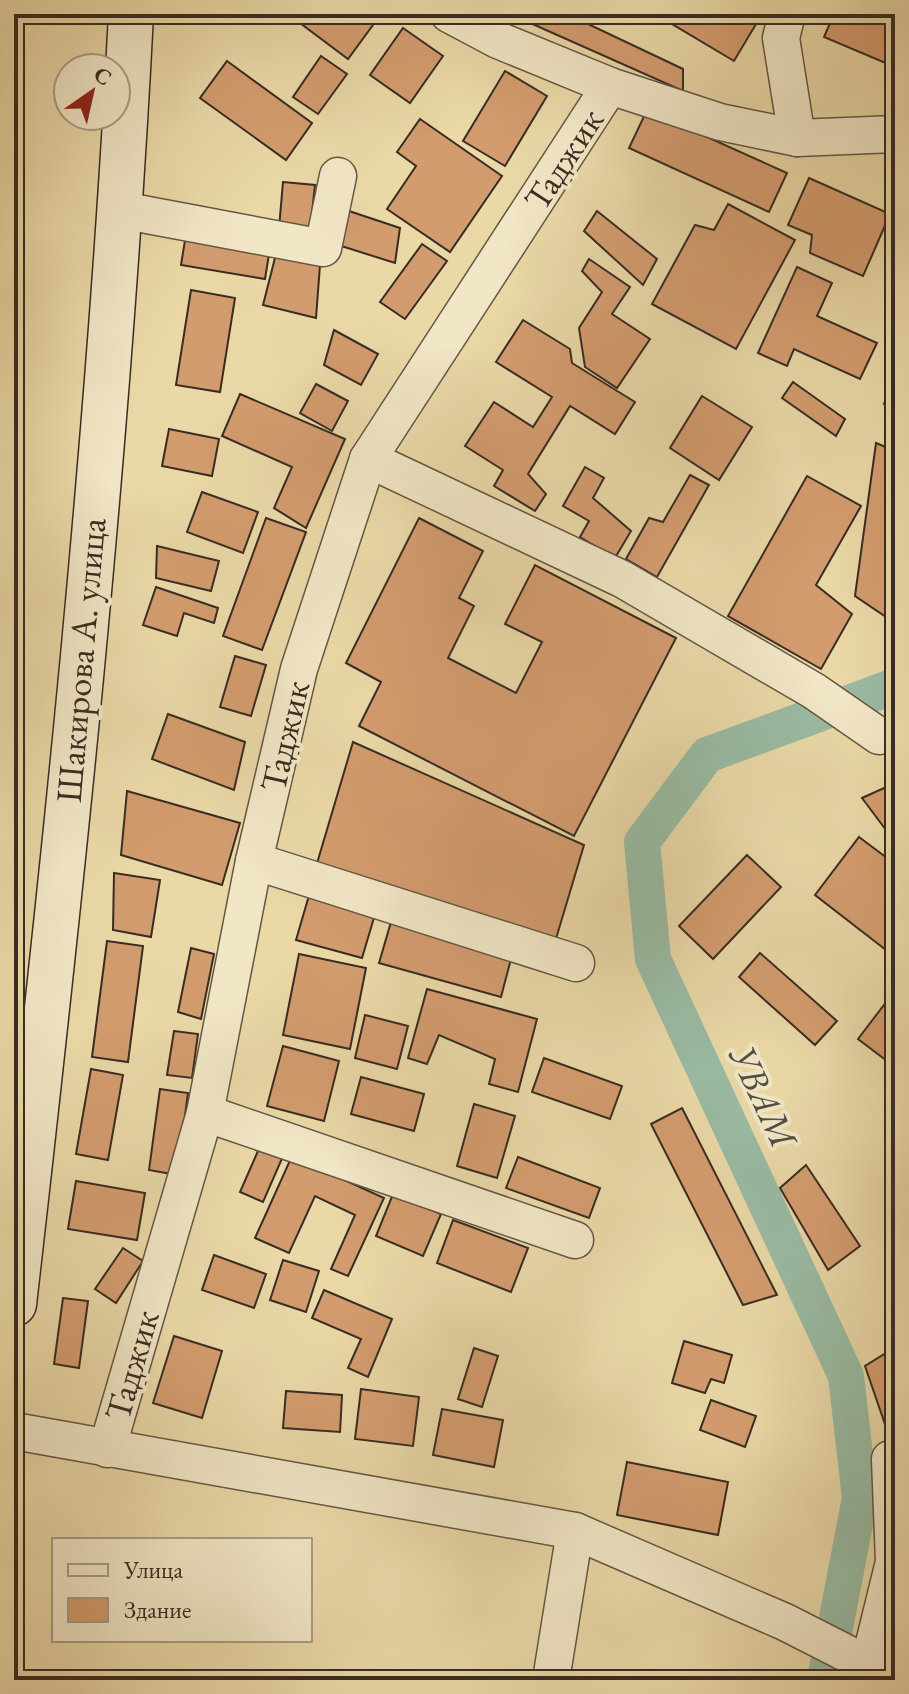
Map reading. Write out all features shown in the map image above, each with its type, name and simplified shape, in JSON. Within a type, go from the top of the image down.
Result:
[{"type":"main road","name":"Шакирова А. улица","points":[[14,1304],[21,1182],[78,684],[121,210],[131,14]]},
{"type":"street","points":[[449,14],[498,40],[610,86],[720,122],[797,138],[895,134]]},
{"type":"street","points":[[787,14],[781,38],[797,138]]},
{"type":"street","name":"Таджик","points":[[107,1449],[205,1113],[254,861],[299,669],[368,459],[610,86]]},
{"type":"street","points":[[121,210],[323,248],[338,176]]},
{"type":"street","points":[[368,459],[622,579],[814,691],[866,726]]},
{"type":"street","points":[[254,861],[576,963]]},
{"type":"street","points":[[205,1113],[575,1240]]},
{"type":"street","points":[[14,1431],[575,1531],[785,1622],[872,1672],[894,1562],[890,1459]]},
{"type":"street","points":[[551,1680],[575,1531]]},
{"type":"building","points":[[288,14],[381,14],[348,59]]},
{"type":"building","points":[[510,14],[567,14],[683,69],[683,91]]},
{"type":"building","points":[[664,14],[762,14],[734,61],[662,18]]},
{"type":"building","points":[[834,14],[895,15],[895,67],[824,37]]},
{"type":"building","points":[[403,28],[443,56],[410,103],[370,75]]},
{"type":"building","points":[[321,56],[347,74],[318,114],[293,97]]},
{"type":"building","points":[[227,61],[312,123],[286,160],[200,98]]},
{"type":"building","points":[[505,71],[547,96],[505,166],[463,141]]},
{"type":"building","points":[[647,110],[787,173],[769,212],[629,148]]},
{"type":"building","points":[[420,119],[502,176],[450,252],[387,209],[416,166],[397,152]]},
{"type":"building","points":[[809,178],[890,214],[863,276],[810,253],[812,235],[788,225]]},
{"type":"building","points":[[283,182],[315,185],[310,231],[279,228]]},
{"type":"building","points":[[728,204],[795,240],[736,349],[652,304],[695,225],[714,230]]},
{"type":"building","points":[[340,208],[400,228],[395,263],[335,244]]},
{"type":"building","points":[[597,211],[657,259],[643,285],[584,231]]},
{"type":"building","points":[[186,234],[270,248],[265,279],[181,265]]},
{"type":"building","points":[[422,244],[447,261],[405,319],[380,302]]},
{"type":"building","points":[[276,254],[320,265],[316,318],[263,305]]},
{"type":"building","points":[[589,259],[630,287],[612,314],[650,339],[617,388],[585,367],[579,328],[602,292],[582,271]]},
{"type":"building","points":[[797,267],[832,283],[817,316],[877,343],[860,379],[794,349],[787,366],[758,353]]},
{"type":"building","points":[[191,290],[235,298],[220,392],[176,385]]},
{"type":"building","points":[[523,320],[570,349],[572,363],[635,402],[615,434],[570,406],[528,474],[546,494],[535,511],[494,486],[503,470],[465,446],[494,402],[533,427],[552,397],[496,362]]},
{"type":"building","points":[[334,330],[378,354],[361,385],[324,365]]},
{"type":"building","points":[[895,377],[895,408],[884,404]]},
{"type":"building","points":[[793,382],[845,419],[836,436],[782,398]]},
{"type":"building","points":[[316,384],[348,401],[332,431],[300,413]]},
{"type":"building","points":[[240,394],[345,439],[306,528],[274,508],[292,467],[222,436]]},
{"type":"building","points":[[702,396],[752,427],[719,480],[670,448]]},
{"type":"building","points":[[169,429],[219,439],[212,476],[162,466]]},
{"type":"building","points":[[876,443],[895,451],[895,623],[855,596]]},
{"type":"building","points":[[585,467],[604,478],[593,498],[631,531],[615,558],[580,537],[589,521],[563,506]]},
{"type":"building","points":[[690,475],[709,485],[657,577],[626,559],[649,518],[663,522]]},
{"type":"building","points":[[807,476],[861,506],[816,585],[852,614],[821,669],[728,616]]},
{"type":"building","points":[[202,492],[258,512],[243,553],[187,532]]},
{"type":"building","points":[[266,518],[306,532],[262,650],[223,636]]},
{"type":"building","points":[[419,518],[483,551],[459,598],[474,606],[448,658],[516,693],[542,642],[505,624],[535,565],[676,638],[574,836],[359,726],[381,682],[346,663]]},
{"type":"building","points":[[157,546],[219,561],[211,591],[156,578]]},
{"type":"building","points":[[156,587],[218,608],[214,623],[184,613],[177,636],[143,625]]},
{"type":"building","points":[[235,656],[266,665],[251,716],[220,707]]},
{"type":"building","points":[[168,714],[245,742],[234,790],[152,759]]},
{"type":"building","points":[[353,742],[584,845],[555,942],[315,870]]},
{"type":"building","points":[[895,783],[895,842],[862,798]]},
{"type":"building","points":[[127,791],[240,823],[222,885],[121,855]]},
{"type":"building","points":[[859,837],[895,864],[895,957],[815,895]]},
{"type":"building","points":[[747,855],[781,887],[713,959],[679,926]]},
{"type":"building","points":[[114,873],[160,880],[151,937],[113,930]]},
{"type":"building","points":[[310,892],[376,911],[362,958],[296,940]]},
{"type":"building","points":[[391,922],[512,955],[501,997],[379,963]]},
{"type":"building","points":[[107,941],[143,946],[128,1062],[92,1057]]},
{"type":"building","points":[[191,948],[214,954],[201,1019],[178,1012]]},
{"type":"building","points":[[760,953],[837,1021],[815,1045],[739,977]]},
{"type":"building","points":[[299,954],[366,968],[350,1049],[283,1035]]},
{"type":"building","points":[[427,989],[537,1019],[518,1092],[489,1084],[495,1059],[439,1035],[427,1064],[408,1058]]},
{"type":"building","points":[[890,997],[895,1001],[895,1067],[858,1039]]},
{"type":"building","points":[[365,1015],[408,1026],[397,1069],[355,1058]]},
{"type":"building","points":[[174,1031],[198,1034],[192,1078],[167,1075]]},
{"type":"building","points":[[283,1046],[339,1061],[324,1121],[267,1106]]},
{"type":"building","points":[[544,1058],[622,1086],[610,1119],[532,1092]]},
{"type":"building","points":[[91,1069],[123,1075],[108,1160],[76,1154]]},
{"type":"building","points":[[361,1077],[424,1094],[414,1131],[351,1114]]},
{"type":"building","points":[[160,1089],[188,1093],[177,1175],[149,1170]]},
{"type":"building","points":[[474,1104],[515,1116],[497,1178],[457,1166]]},
{"type":"building","points":[[682,1108],[777,1295],[743,1305],[651,1124]]},
{"type":"building","points":[[261,1144],[284,1154],[263,1202],[240,1192]]},
{"type":"building","points":[[292,1156],[384,1198],[348,1276],[331,1269],[355,1215],[315,1196],[289,1253],[255,1238]]},
{"type":"building","points":[[518,1157],[600,1188],[589,1218],[506,1188]]},
{"type":"building","points":[[806,1165],[860,1246],[828,1270],[780,1188]]},
{"type":"building","points":[[76,1181],[145,1193],[137,1240],[68,1229]]},
{"type":"building","points":[[393,1194],[441,1214],[423,1256],[376,1236]]},
{"type":"building","points":[[453,1220],[528,1248],[511,1292],[437,1263]]},
{"type":"building","points":[[123,1248],[143,1261],[116,1303],[95,1289]]},
{"type":"building","points":[[214,1255],[266,1274],[254,1308],[202,1290]]},
{"type":"building","points":[[283,1260],[319,1271],[306,1312],[270,1300]]},
{"type":"building","points":[[324,1290],[392,1319],[368,1377],[348,1368],[361,1339],[312,1318]]},
{"type":"building","points":[[63,1298],[88,1301],[79,1368],[54,1364]]},
{"type":"building","points":[[174,1336],[222,1351],[202,1418],[153,1403]]},
{"type":"building","points":[[684,1341],[732,1355],[724,1383],[711,1379],[705,1393],[672,1383]]},
{"type":"building","points":[[474,1348],[498,1356],[482,1407],[458,1399]]},
{"type":"building","points":[[886,1353],[895,1378],[895,1433],[889,1436],[865,1366]]},
{"type":"building","points":[[361,1389],[419,1397],[413,1446],[355,1439]]},
{"type":"building","points":[[286,1391],[342,1395],[340,1432],[283,1428]]},
{"type":"building","points":[[711,1400],[756,1416],[745,1447],[700,1430]]},
{"type":"building","points":[[442,1409],[503,1420],[494,1467],[433,1455]]},
{"type":"building","points":[[627,1462],[728,1482],[718,1535],[617,1515]]},
{"type":"waterway","name":"УВАМ","points":[[825,1680],[860,1498],[846,1376],[653,959],[642,842],[707,755],[895,686]]}]
